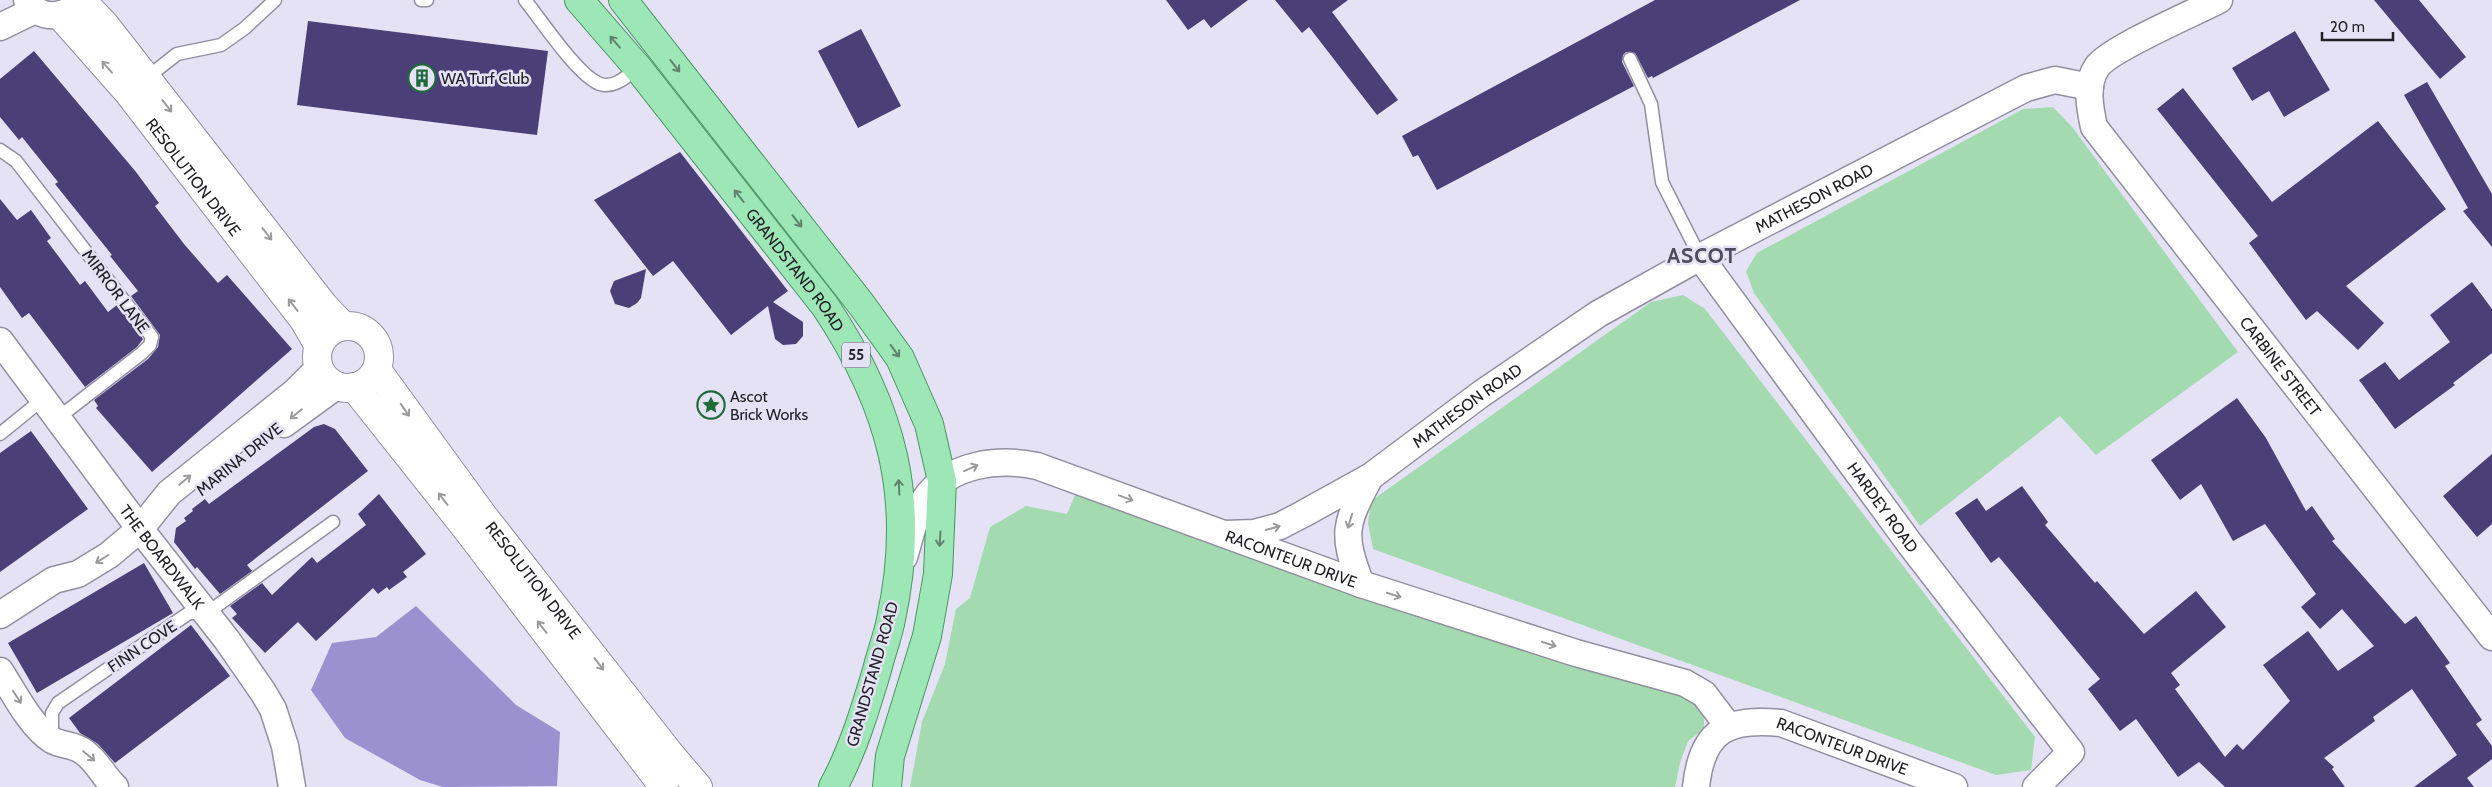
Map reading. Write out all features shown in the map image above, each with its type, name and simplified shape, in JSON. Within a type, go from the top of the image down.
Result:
[{"type":"main road","name":"GRANDSTAND ROAD","points":[[579,0],[638,68],[814,291],[851,344],[878,405],[888,433],[899,478],[901,530],[898,574],[891,620],[864,714],[846,761],[833,787]]},
{"type":"main road","name":"GRANDSTAND ROAD","points":[[623,0],[861,304],[900,358],[928,424],[942,481],[938,574],[928,636],[890,756],[888,787]]},
{"type":"street","points":[[2090,87],[2097,66],[2115,52],[2219,0]]},
{"type":"street","name":"RESOLUTION DRIVE","points":[[57,5],[137,85],[343,326]]},
{"type":"street","points":[[0,26],[57,5]]},
{"type":"street","name":"MATHESON ROAD","points":[[1225,534],[1254,533],[1280,526],[1370,477],[1481,394],[1598,314],[1700,257],[2026,88],[2055,80],[2090,87]]},
{"type":"street","name":"RESOLUTION DRIVE","points":[[137,85],[304,320],[332,372],[466,528],[664,787]]},
{"type":"street","name":"CARBINE STREET","points":[[2090,87],[2089,108],[2094,127],[2492,637]]},
{"type":"street","name":"HARDEY ROAD","points":[[1700,257],[1910,544],[2071,752],[2036,787]]},
{"type":"street","points":[[343,326],[362,328],[370,334],[379,351],[377,370],[372,378],[332,372],[328,333],[343,326]]},
{"type":"street","name":"THE BOARDWALK","points":[[0,341],[140,528],[207,613],[273,709],[285,746],[292,787]]},
{"type":"street","name":"RESOLUTION DRIVE","points":[[377,370],[484,517],[668,753],[698,787]]},
{"type":"street","name":"MARINA DRIVE","points":[[0,615],[54,580],[78,574],[109,554],[140,528],[177,509],[312,401],[332,372]]},
{"type":"street","name":"RACONTEUR DRIVE","points":[[898,574],[914,523],[925,499],[942,481],[979,464],[1022,463],[1037,466],[1361,584],[1576,653],[1685,683],[1704,694],[1729,727]]},
{"type":"street","name":"MATHESON ROAD","points":[[1361,584],[1350,556],[1347,531],[1354,506],[1370,477]]},
{"type":"street","points":[[0,671],[34,722],[52,740],[73,745],[83,751],[100,765],[115,787]]},
{"type":"street","name":"RACONTEUR DRIVE","points":[[1696,787],[1703,752],[1712,739],[1729,727],[1754,720],[1781,723],[1954,787]]},
{"type":"lane","points":[[137,85],[177,54],[221,45],[245,28],[275,0]]},
{"type":"lane","points":[[421,0],[426,0]]},
{"type":"lane","points":[[525,0],[584,74],[601,84],[618,83],[638,68]]},
{"type":"lane","points":[[1630,59],[1651,104],[1662,182],[1700,257]]},
{"type":"lane","name":"MIRROR LANE","points":[[0,150],[16,161],[152,337],[150,345],[142,353],[50,409]]},
{"type":"lane","points":[[0,434],[50,409]]},
{"type":"lane","name":"FINN COVE","points":[[52,740],[52,713],[58,703],[189,614],[207,613],[333,522]]},
{"type":"green space","points":[[2053,107],[2073,128],[2238,352],[2096,455],[2060,416],[1920,526],[1754,293],[1746,271],[1757,253],[2023,109]]},
{"type":"green space","points":[[1683,295],[1705,309],[2035,737],[2031,770],[1996,775],[1373,549],[1368,523],[1371,501],[1651,302]]},
{"type":"green space","points":[[1081,481],[1361,584],[1693,701],[1704,710],[1704,729],[1688,741],[1680,763],[1675,787],[910,787],[922,722],[945,664],[956,609],[970,598],[990,527],[1026,506],[1067,514]]},
{"type":"shaded area","points":[[416,606],[516,705],[560,732],[557,786],[443,787],[420,780],[345,738],[311,690],[332,643],[376,637]]},
{"type":"building","points":[[1166,0],[1248,0],[1211,28],[1204,19],[1188,30]]},
{"type":"building","points":[[1275,0],[1348,0],[1332,12],[1398,100],[1377,115],[1309,27],[1302,33]]},
{"type":"building","points":[[1655,0],[1800,0],[1653,78],[1652,76],[1648,78],[1635,53],[1626,52],[1623,55],[1622,62],[1634,86],[1437,190],[1418,155],[1413,157],[1402,136]]},
{"type":"building","points":[[2374,0],[2419,0],[2466,57],[2440,79]]},
{"type":"building","name":"WA Turf Club","points":[[308,21],[548,51],[537,135],[297,105]]},
{"type":"building","points":[[861,29],[901,106],[858,128],[818,51]]},
{"type":"building","points":[[2295,31],[2330,90],[2284,117],[2269,91],[2252,101],[2232,68]]},
{"type":"building","points":[[34,51],[136,172],[159,203],[155,206],[184,244],[218,283],[227,275],[292,349],[152,472],[96,408],[98,406],[94,400],[148,359],[158,347],[160,335],[131,296],[138,291],[110,256],[112,255],[55,184],[58,182],[22,137],[19,140],[0,117],[0,79]]},
{"type":"building","points":[[2427,82],[2492,194],[2492,247],[2463,211],[2468,208],[2404,95]]},
{"type":"building","points":[[2183,88],[2272,202],[2378,121],[2446,209],[2346,286],[2384,323],[2358,350],[2317,311],[2306,320],[2249,243],[2258,236],[2157,109]]},
{"type":"building","points":[[680,152],[788,291],[773,302],[803,322],[803,336],[796,344],[783,345],[775,339],[768,306],[731,335],[673,261],[653,276],[594,200]]},
{"type":"building","points":[[0,199],[17,220],[31,210],[51,238],[47,241],[80,285],[85,281],[108,312],[117,305],[143,339],[137,347],[85,387],[29,313],[22,318],[0,287]]},
{"type":"building","points":[[646,269],[641,298],[637,303],[629,308],[615,304],[610,291],[614,281]]},
{"type":"building","points":[[2472,282],[2492,309],[2492,353],[2453,383],[2455,385],[2395,429],[2359,380],[2385,362],[2399,380],[2450,342],[2430,315]]},
{"type":"building","points":[[2237,398],[2266,438],[2306,511],[2312,506],[2335,539],[2332,541],[2405,624],[2416,616],[2450,663],[2445,666],[2482,720],[2476,724],[2492,746],[2492,759],[2467,778],[2474,787],[2414,787],[2457,755],[2412,689],[2373,717],[2375,721],[2324,758],[2334,767],[2332,769],[2345,787],[2225,787],[2199,762],[2178,777],[2136,719],[2120,731],[2088,689],[2100,679],[1999,557],[1991,563],[1955,513],[1977,498],[1986,511],[2022,486],[2048,522],[2045,525],[2095,583],[2097,581],[2144,634],[2196,591],[2226,627],[2171,673],[2180,685],[2175,689],[2225,757],[2237,744],[2243,750],[2290,701],[2263,665],[2308,631],[2338,671],[2374,646],[2342,609],[2320,629],[2301,607],[2316,594],[2265,524],[2233,541],[2201,484],[2180,500],[2151,460]]},
{"type":"building","points":[[324,424],[335,429],[368,471],[247,565],[252,571],[220,594],[197,567],[195,569],[174,542],[176,528],[186,521],[184,518],[193,511],[192,509],[205,499],[209,504],[314,427]]},
{"type":"building","points":[[31,431],[88,509],[0,572],[0,453]]},
{"type":"building","points":[[2492,454],[2492,524],[2477,537],[2443,496]]},
{"type":"building","points":[[379,494],[426,554],[403,572],[407,577],[389,590],[387,587],[378,594],[373,588],[316,641],[298,622],[265,653],[232,618],[237,614],[230,606],[262,583],[272,595],[312,557],[317,563],[366,525],[358,514]]},
{"type":"building","points":[[144,563],[173,613],[37,693],[8,643]]},
{"type":"building","points":[[191,625],[230,676],[115,763],[98,744],[80,733],[69,718]]},
{"type":"place","name":"WA Turf Club","points":[[422,78]]},
{"type":"place","name":"Ascot Brick Works","points":[[711,405]]},
{"type":"district","name":"ASCOT","points":[[1702,256]]}]
